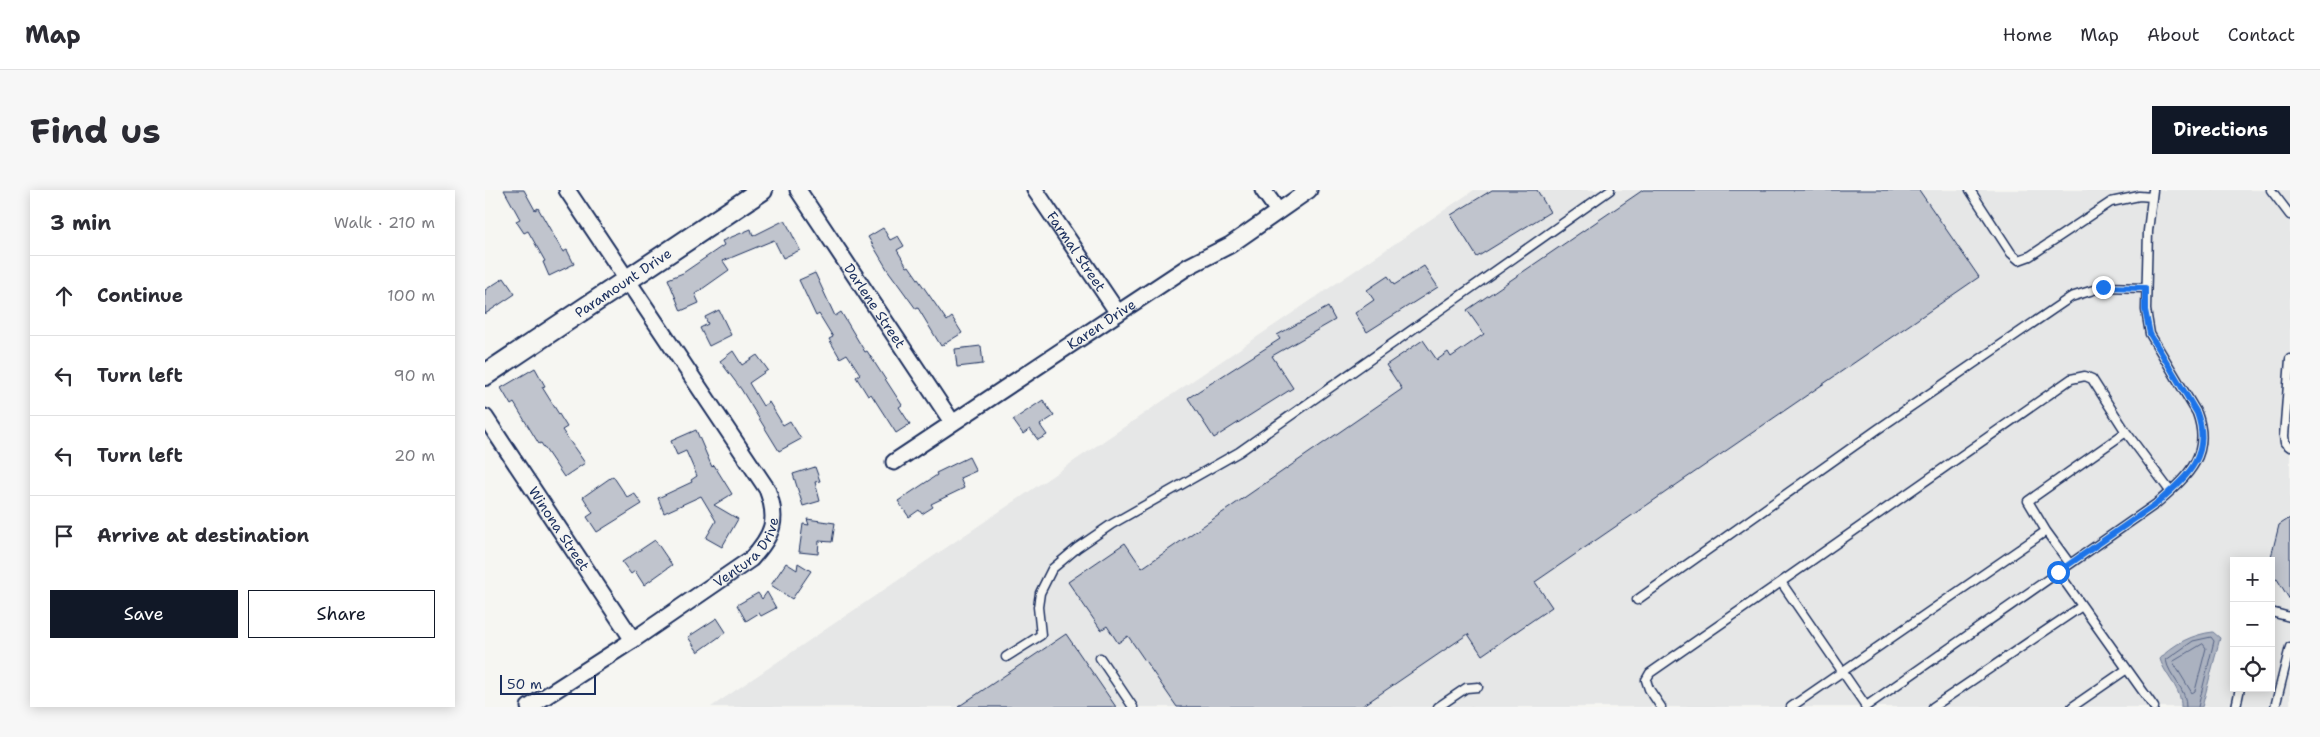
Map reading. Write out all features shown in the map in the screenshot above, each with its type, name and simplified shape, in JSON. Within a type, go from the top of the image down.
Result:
[{"type":"street","name":"Ventura Drive","points":[[529,707],[633,640],[751,559],[765,544],[772,527],[774,507],[767,489],[567,190]]},
{"type":"street","name":"Paramount Drive","points":[[485,375],[761,190]]},
{"type":"street","name":"Darlene Street","points":[[797,190],[952,422]]},
{"type":"street","name":"Farmal Street","points":[[1035,190],[1118,312]]},
{"type":"street","points":[[1263,190],[1278,211]]},
{"type":"street","name":"Karen Drive","points":[[894,462],[1118,312],[1189,266],[1230,244],[1309,190]]},
{"type":"street","name":"Winona Street","points":[[485,417],[633,640]]},
{"type":"lane","points":[[1006,657],[1041,635],[1038,608],[1040,593],[1052,569],[1077,548],[1112,524],[1239,452],[1610,190]]},
{"type":"lane","points":[[1781,582],[1843,671],[1870,706],[2156,504],[2188,475],[2195,464],[2202,443],[2201,424],[2197,413],[2150,334],[2145,310],[2145,288],[2153,194],[2111,202],[2030,256],[2019,260],[2011,253],[1969,190]]},
{"type":"lane","points":[[2271,190],[2290,215]]},
{"type":"lane","points":[[1637,600],[1886,424],[2071,297],[2103,287],[2145,288]]},
{"type":"lane","points":[[2290,359],[2284,436],[2285,443],[2290,447]]},
{"type":"lane","points":[[1661,707],[1649,689],[1646,680],[1650,673],[2071,379],[2085,376],[2092,379],[2126,432],[2169,492]]},
{"type":"lane","points":[[2070,564],[2046,531],[2028,501],[2126,432]]},
{"type":"lane","points":[[1791,707],[2046,531]]},
{"type":"lane","points":[[2058,572],[2152,706]]},
{"type":"lane","points":[[1933,707],[2082,606]]},
{"type":"lane","points":[[2275,613],[2290,617]]},
{"type":"lane","points":[[2275,707],[2290,647]]},
{"type":"lane","points":[[1100,658],[1133,707]]},
{"type":"lane","points":[[2073,707],[2127,669]]},
{"type":"lane","points":[[1438,707],[1466,688],[1478,687]]},
{"type":"lane","points":[[2236,707],[2239,692]]},
{"type":"shaded area","points":[[1474,190],[2290,190],[2290,707],[711,707]]},
{"type":"water","points":[[2213,632],[2220,638],[2202,707],[2181,707],[2179,694],[2160,659],[2184,641],[2198,635]]},
{"type":"building","points":[[504,190],[524,190],[535,210],[538,208],[563,252],[567,250],[574,264],[549,276],[543,262],[545,261],[528,231],[524,233],[516,221],[520,219]]},
{"type":"building","points":[[1492,190],[1537,190],[1550,212],[1477,257],[1451,215]]},
{"type":"building","points":[[1643,190],[1919,190],[1979,277],[1535,582],[1552,607],[1482,655],[1468,634],[1361,707],[1177,707],[1128,636],[1118,643],[1107,626],[1101,630],[1068,582],[1125,543],[1142,568],[1402,389],[1386,365],[1423,340],[1437,360],[1448,352],[1451,357],[1484,334],[1467,310]]},
{"type":"building","points":[[785,220],[800,250],[783,258],[774,240],[723,261],[729,270],[695,294],[699,303],[681,311],[668,279],[683,273],[724,245],[722,241],[751,229],[753,236]]},
{"type":"building","points":[[883,228],[890,240],[898,236],[904,246],[897,250],[907,267],[909,266],[947,321],[952,317],[962,333],[941,346],[918,308],[916,309],[887,269],[868,237]]},
{"type":"building","points":[[1424,266],[1438,287],[1367,332],[1355,313],[1374,300],[1367,290],[1388,276],[1394,285]]},
{"type":"building","points":[[815,273],[835,316],[841,312],[865,352],[867,351],[902,405],[899,407],[910,424],[896,433],[871,394],[868,396],[856,377],[860,374],[847,354],[840,358],[829,339],[833,337],[819,314],[816,316],[799,280]]},
{"type":"building","points":[[504,278],[515,294],[485,314],[485,290]]},
{"type":"building","points":[[1328,307],[1335,320],[1272,356],[1293,388],[1214,438],[1188,398],[1280,339],[1277,335]]},
{"type":"building","points":[[719,310],[731,335],[709,346],[700,328],[708,324],[705,317]]},
{"type":"building","points":[[981,346],[983,364],[957,367],[955,349]]},
{"type":"building","points":[[733,351],[742,365],[757,355],[768,370],[749,383],[763,406],[769,402],[783,425],[790,421],[801,439],[779,451],[741,389],[720,361]]},
{"type":"building","points":[[535,368],[545,386],[542,387],[567,427],[562,430],[585,463],[564,477],[541,443],[539,444],[514,403],[511,405],[501,388]]},
{"type":"building","points":[[1043,400],[1054,416],[1040,425],[1047,435],[1038,440],[1030,429],[1023,434],[1013,420]]},
{"type":"building","points":[[696,430],[712,467],[714,465],[732,494],[714,505],[738,519],[722,547],[706,538],[716,521],[701,496],[664,513],[658,498],[692,482],[691,480],[697,476],[686,451],[677,455],[671,441]]},
{"type":"building","points":[[969,457],[976,471],[960,478],[964,488],[931,504],[933,507],[922,514],[919,510],[909,517],[898,501],[937,475],[936,473]]},
{"type":"building","points":[[815,467],[820,481],[815,482],[820,501],[803,506],[793,474]]},
{"type":"building","points":[[613,476],[627,497],[634,493],[642,504],[597,532],[587,517],[593,513],[583,497]]},
{"type":"building","points":[[2290,518],[2290,600],[2277,579],[2275,580],[2275,557],[2271,557],[2279,525]]},
{"type":"building","points":[[807,519],[835,523],[832,542],[819,541],[818,554],[799,552],[803,524],[809,525]]},
{"type":"building","points":[[655,540],[672,565],[644,585],[635,571],[631,574],[622,562]]},
{"type":"building","points":[[786,563],[797,570],[798,563],[811,571],[792,599],[771,585]]},
{"type":"building","points":[[767,592],[776,608],[761,616],[759,613],[746,621],[737,605],[758,593],[762,599]]},
{"type":"building","points":[[717,618],[726,632],[698,652],[688,637]]},
{"type":"building","points":[[1066,634],[1116,707],[958,707]]},
{"type":"route","points":[[2058,572],[2156,504],[2188,475],[2195,464],[2202,443],[2201,424],[2197,413],[2150,334],[2145,310],[2145,288],[2103,287]]}]
